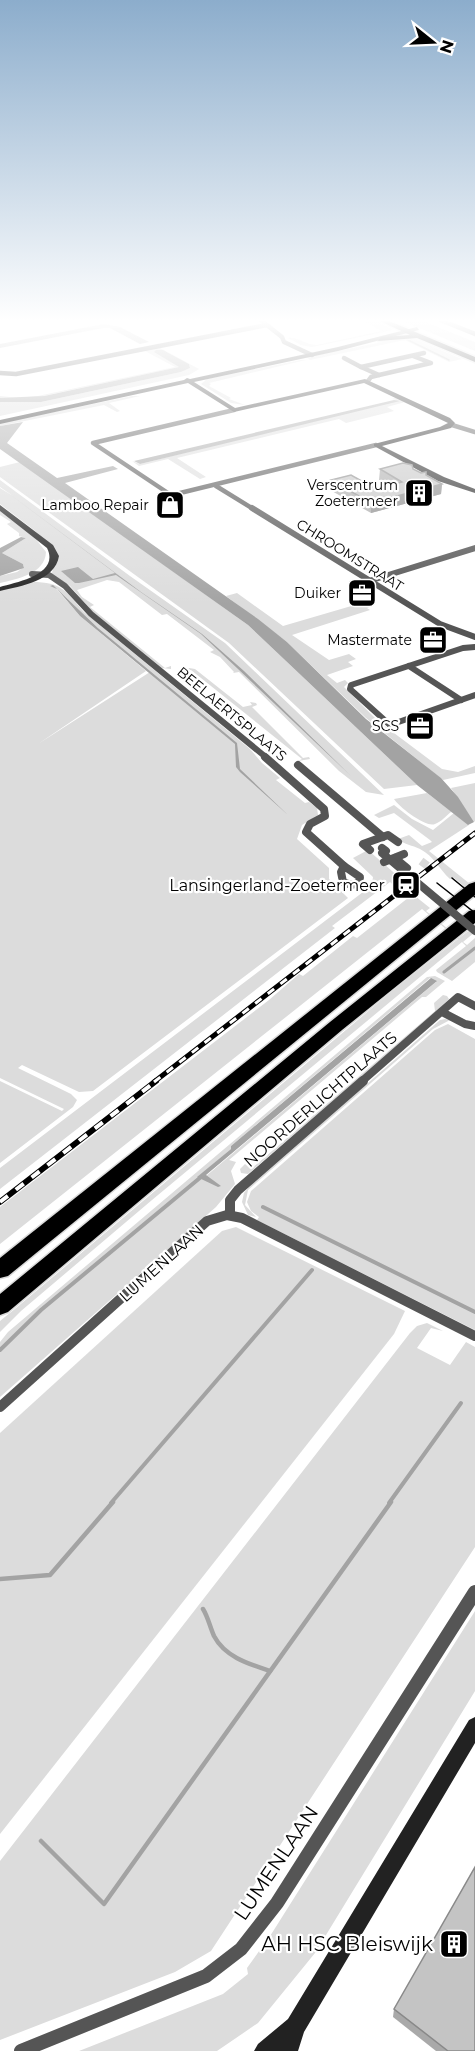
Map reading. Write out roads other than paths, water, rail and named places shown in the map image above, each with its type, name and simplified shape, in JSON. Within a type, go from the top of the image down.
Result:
[{"type":"highway","points":[[0,1270],[475,887]]},
{"type":"highway","points":[[0,1306],[336,1026],[475,915]]},
{"type":"street","points":[[0,420],[29,414]]},
{"type":"street","points":[[218,414],[93,443],[168,493],[184,494],[452,425],[475,432]]},
{"type":"street","points":[[437,414],[448,419],[452,425]]},
{"type":"street","points":[[376,446],[450,483],[475,491]]},
{"type":"street","name":"CHROOMSTRAAT","points":[[216,486],[440,624],[475,637]]},
{"type":"street","points":[[0,507],[46,545],[47,560],[37,575],[0,589]]},
{"type":"street","points":[[369,581],[475,548]]},
{"type":"street","points":[[0,584],[37,575]]},
{"type":"street","name":"BEELAERTSPLAATS","points":[[37,575],[59,582],[68,588],[91,614],[256,749],[312,799],[326,814],[323,818],[309,824],[307,833],[344,866]]},
{"type":"street","points":[[475,647],[463,648],[351,685],[350,689],[390,725],[475,695]]},
{"type":"street","points":[[409,666],[461,700]]},
{"type":"street","points":[[298,765],[383,837]]},
{"type":"street","points":[[312,799],[330,792]]},
{"type":"street","points":[[374,848],[383,837],[388,835],[398,842]]},
{"type":"street","points":[[374,848],[385,862],[404,854]]},
{"type":"street","points":[[374,848],[386,851],[382,853],[475,931]]},
{"type":"street","points":[[395,858],[406,873]]},
{"type":"street","points":[[406,873],[418,865]]},
{"type":"street","points":[[431,913],[446,908]]},
{"type":"street","name":"NOORDERLICHTPLAATS","points":[[230,1215],[230,1200],[238,1190],[458,997],[475,1006]]},
{"type":"street","points":[[442,1012],[465,1024],[475,1026]]},
{"type":"street","points":[[230,1215],[242,1218],[475,1336]]},
{"type":"street","name":"LUMENLAAN","points":[[0,1407],[207,1221],[230,1215]]},
{"type":"street","name":"LUMENLAAN","points":[[21,2051],[192,1984],[219,1968],[241,1949],[277,1904],[475,1592]]},
{"type":"street","points":[[287,2051],[296,2026],[475,1726]]},
{"type":"street","points":[[265,2051],[296,2026]]},
{"type":"waterway","points":[[444,972],[475,948]]},
{"type":"waterway","points":[[0,1350],[41,1310],[201,1177]]},
{"type":"waterway","points":[[263,1207],[475,1312]]},
{"type":"waterway","points":[[111,1503],[312,1270]]},
{"type":"waterway","points":[[389,1503],[461,1403]]},
{"type":"waterway","points":[[0,1579],[50,1575],[113,1502]]},
{"type":"waterway","points":[[41,1841],[104,1904],[391,1502]]},
{"type":"waterway","points":[[203,1609],[214,1636],[224,1649],[238,1659],[270,1671]]},
{"type":"tunnel","points":[[421,861],[429,867]]},
{"type":"tram line","points":[[452,878],[475,897]]},
{"type":"tram line","points":[[437,883],[475,913]]},
{"type":"railway","points":[[154,1082],[475,833]]},
{"type":"railway","points":[[0,1202],[156,1081]]},
{"type":"place","name":"Verscentrum Zoetermeer","points":[[419,493]]},
{"type":"place","name":"Lamboo Repair","points":[[170,505]]},
{"type":"place","name":"Duiker","points":[[362,593]]},
{"type":"place","name":"Mastermate","points":[[433,640]]},
{"type":"place","name":"SCS","points":[[420,726]]},
{"type":"place","name":"Lansingerland-Zoetermeer","points":[[406,885]]},
{"type":"place","name":"AH HSC Bleiswijk","points":[[454,1944]]}]
